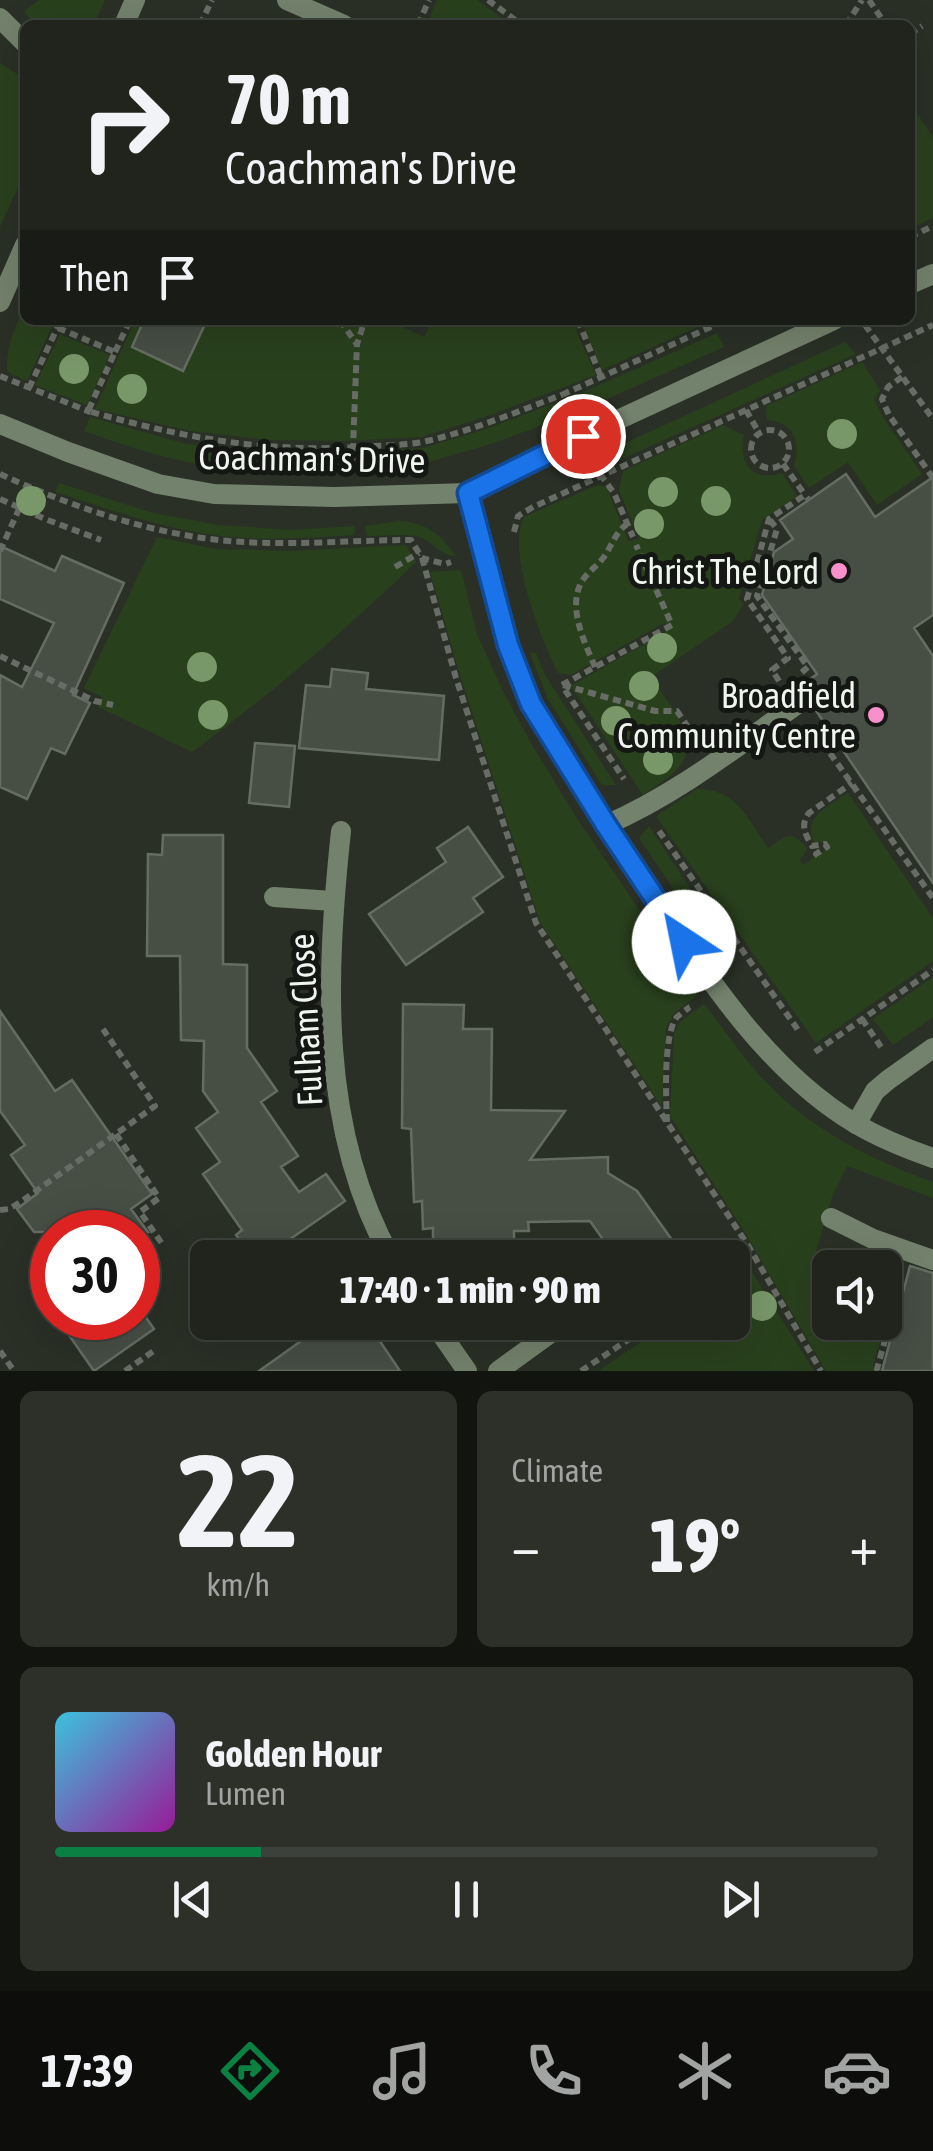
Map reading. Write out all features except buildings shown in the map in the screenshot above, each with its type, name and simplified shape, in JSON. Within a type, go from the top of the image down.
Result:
[{"type":"street","points":[[287,0],[333,20]]},
{"type":"street","points":[[0,18],[20,37]]},
{"type":"street","points":[[0,302],[20,256]]},
{"type":"street","name":"Coachman's Drive","points":[[0,424],[158,484],[214,494],[272,498],[468,493],[823,325]]},
{"type":"street","points":[[468,493],[508,645],[531,704],[606,825],[717,986],[756,1037],[828,1105],[856,1124],[933,1158]]},
{"type":"street","points":[[606,825],[644,808],[796,705]]},
{"type":"street","name":"Fulham Close","points":[[341,831],[329,987],[333,1064],[344,1132],[381,1240]]},
{"type":"street","points":[[274,898],[334,901]]},
{"type":"street","points":[[856,1124],[875,1091],[933,1048]]},
{"type":"street","points":[[830,1218],[873,1239],[933,1260]]},
{"type":"street","points":[[445,1340],[467,1371]]},
{"type":"street","points":[[498,1371],[541,1340]]},
{"type":"path","points":[[488,0],[515,20]]},
{"type":"path","points":[[850,20],[865,0],[882,20]]},
{"type":"path","points":[[915,31],[922,26]]},
{"type":"path","points":[[30,388],[59,325]]},
{"type":"path","points":[[61,325],[115,352]]},
{"type":"path","points":[[128,325],[88,411],[188,437],[273,448],[352,448],[423,442],[487,424],[564,394]]},
{"type":"path","points":[[344,325],[357,344]]},
{"type":"path","points":[[362,540],[352,448],[357,344],[363,325]]},
{"type":"path","points":[[580,325],[601,377]]},
{"type":"path","points":[[865,325],[933,419]]},
{"type":"path","points":[[902,377],[888,387],[882,399],[933,478]]},
{"type":"path","points":[[746,410],[758,433]]},
{"type":"path","points":[[776,430],[786,439],[789,452],[783,464],[771,468],[754,460],[752,442],[758,433],[776,430]]},
{"type":"path","points":[[783,464],[804,495]]},
{"type":"path","points":[[0,551],[29,487]]},
{"type":"path","points":[[0,499],[101,540]]},
{"type":"path","points":[[769,520],[777,529],[758,596],[808,667],[804,670]]},
{"type":"path","points":[[595,666],[576,612],[576,593],[584,577],[609,549],[615,534],[627,524]]},
{"type":"path","points":[[562,685],[672,624],[636,545]]},
{"type":"path","points":[[395,567],[420,556],[536,922],[749,1248],[820,1371]]},
{"type":"path","points":[[0,656],[112,705]]},
{"type":"path","points":[[562,685],[654,711],[677,711],[713,763]]},
{"type":"path","points":[[562,685],[804,1038]]},
{"type":"path","points":[[818,856],[827,846],[812,846],[804,834],[805,818],[852,783]]},
{"type":"path","points":[[667,1123],[670,1031],[677,1017],[750,962]]},
{"type":"path","points":[[824,1062],[815,1052],[933,970]]},
{"type":"path","points":[[0,1210],[22,1202],[156,1106],[102,1029]]},
{"type":"path","points":[[116,1134],[159,1198],[140,1212],[163,1245]]},
{"type":"path","points":[[878,1371],[910,1252]]},
{"type":"path","points":[[585,1370],[628,1340]]},
{"type":"path","points":[[124,1371],[155,1350]]},
{"type":"path","points":[[0,1351],[14,1371]]},
{"type":"green space","points":[[39,0],[105,0],[96,20],[31,20],[24,11]]},
{"type":"green space","points":[[437,0],[477,0],[504,20],[428,20]]},
{"type":"green space","points":[[0,63],[20,76],[20,183],[0,227]]},
{"type":"green space","points":[[915,112],[933,137],[933,218],[915,227]]},
{"type":"green space","points":[[20,316],[20,325],[53,325],[27,381],[7,370]]},
{"type":"green space","points":[[133,325],[399,325],[424,337],[430,325],[702,325],[602,370],[583,326],[576,330],[596,375],[421,437],[270,440],[190,431],[95,409]]},
{"type":"green space","points":[[717,333],[724,347],[582,410],[574,396]]},
{"type":"green space","points":[[60,334],[110,355],[87,405],[35,385]]},
{"type":"green space","points":[[845,342],[856,354],[606,466],[601,454]]},
{"type":"green space","points":[[862,362],[880,390],[874,400],[882,416],[922,474],[877,505],[848,462],[809,488],[794,466],[797,449],[793,435],[784,425],[767,420],[766,406]]},
{"type":"green space","points":[[560,401],[567,416],[491,444],[425,463],[360,470],[357,452],[423,448]]},
{"type":"green space","points":[[90,417],[186,444],[276,454],[347,455],[349,473],[246,469],[179,460],[84,431]]},
{"type":"green space","points":[[723,425],[744,435],[743,454],[750,468],[763,475],[782,473],[797,496],[762,520],[739,598],[743,605],[733,621],[651,677],[681,722],[687,747],[676,770],[643,795],[571,686],[669,630],[664,623],[571,675],[558,673],[522,573],[520,532],[524,517],[597,485],[607,489],[629,542],[639,538],[619,491],[623,471]]},
{"type":"green space","points":[[59,483],[153,513],[219,525],[291,530],[355,526],[354,535],[271,539],[200,533],[55,492]]},
{"type":"green space","points":[[399,521],[432,531],[456,556],[419,537],[367,536],[365,526]]},
{"type":"green space","points":[[157,537],[216,549],[290,551],[406,545],[416,562],[307,661],[192,752],[98,707],[102,697],[84,688]]},
{"type":"green space","points":[[461,570],[477,634],[529,740],[578,820],[698,995],[674,1013],[666,1028],[662,1107],[540,922],[430,572]]},
{"type":"green space","points":[[530,653],[536,653],[545,675],[616,785],[602,785],[548,699]]},
{"type":"green space","points":[[697,789],[711,790],[732,800],[768,848],[784,838],[797,838],[807,849],[800,860],[803,865],[830,847],[826,842],[814,842],[811,833],[815,819],[848,793],[933,918],[933,961],[816,1043],[656,816]]},
{"type":"green space","points":[[649,826],[737,960],[726,967],[639,838]]},
{"type":"green space","points":[[933,977],[933,1017],[893,1045],[873,1019]]},
{"type":"green space","points":[[704,1004],[742,1055],[804,1116],[866,1154],[933,1182],[933,1198],[847,1166],[832,1197],[817,1250],[812,1250],[812,1340],[880,1340],[873,1366],[883,1371],[826,1371],[750,1240],[670,1116],[674,1033],[680,1022]]},
{"type":"green space","points":[[750,1269],[814,1371],[598,1371],[644,1340],[750,1340]]},
{"type":"place","name":"Christ The Lord","points":[[839,571]]},
{"type":"place","name":"Broadfield Community Centre","points":[[876,715]]},
{"type":"route","points":[[583,436],[468,493],[508,645],[531,704],[684,942]]}]
